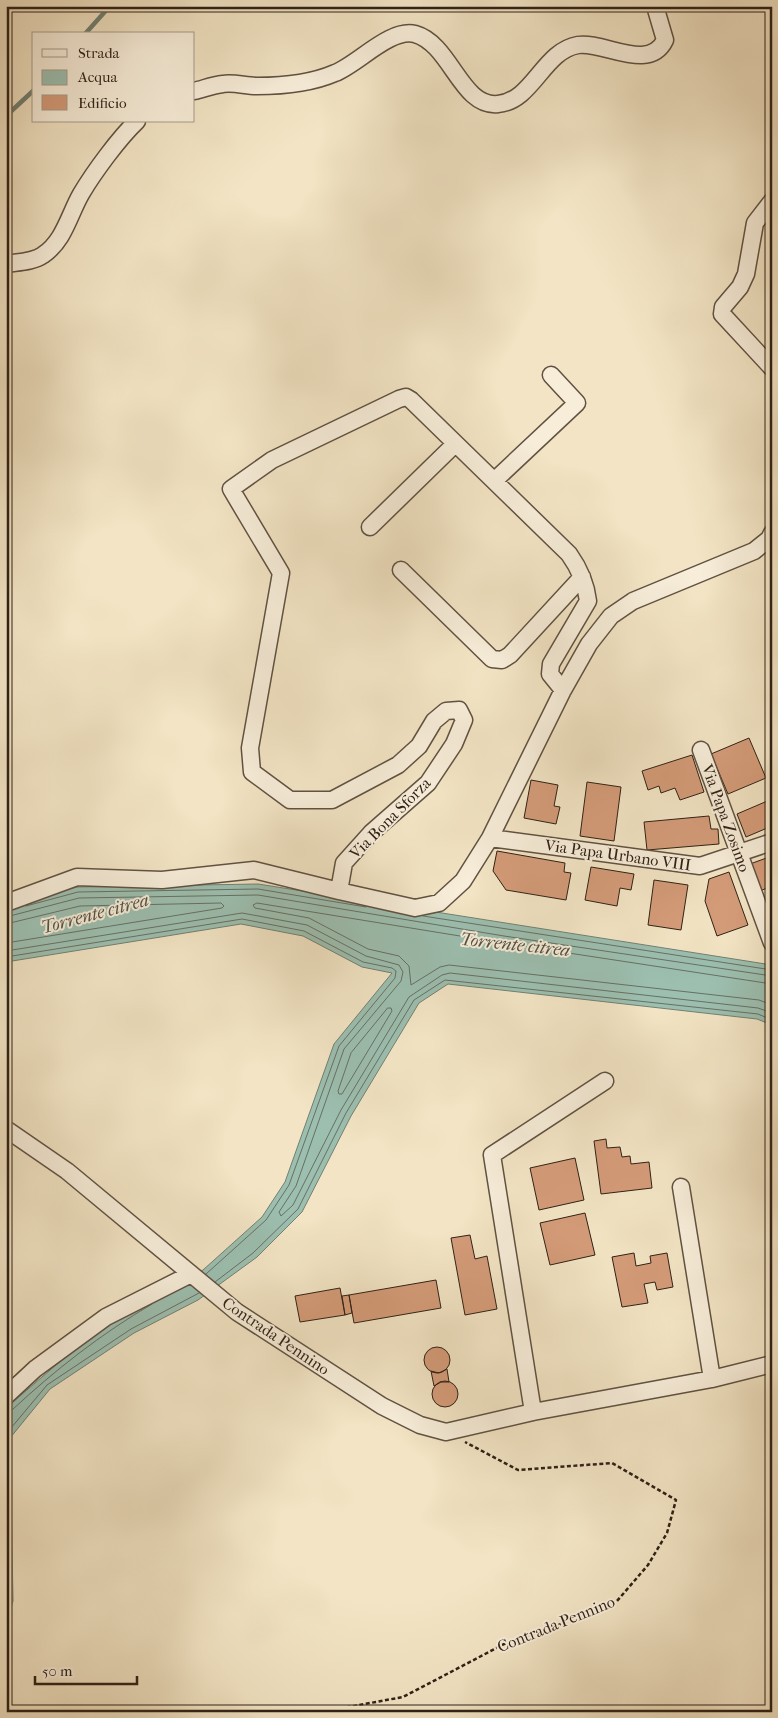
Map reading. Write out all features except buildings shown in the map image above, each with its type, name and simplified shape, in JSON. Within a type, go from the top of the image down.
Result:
[{"type":"street","points":[[195,91],[225,83],[258,86],[323,77],[336,73],[385,42],[406,33],[416,34],[432,44],[476,99],[488,104],[499,104],[516,98],[553,58],[565,49],[576,45],[602,46],[638,55],[645,55],[658,50],[665,40],[665,34],[655,6]]},
{"type":"street","points":[[6,264],[32,260],[42,256],[52,248],[61,237],[72,210],[91,179],[136,122]]},
{"type":"street","points":[[772,201],[755,223],[746,274],[740,287],[723,307],[722,314],[772,368]]},
{"type":"street","points":[[494,481],[577,403],[551,375]]},
{"type":"street","name":"Via Bona Sforza","points":[[339,890],[344,863],[371,832],[428,782],[454,744],[464,720],[460,710],[446,711],[434,721],[419,746],[398,765],[332,800],[290,800],[252,772],[250,748],[281,573],[230,489],[272,460],[406,397],[455,444]]},
{"type":"street","points":[[370,527],[455,444],[569,554],[582,577],[588,602],[551,664],[550,674],[563,690]]},
{"type":"street","points":[[6,903],[77,877],[162,880],[254,870],[415,908],[439,903],[463,881],[490,838],[563,690],[589,644],[611,616],[633,601],[754,551],[769,539],[772,533]]},
{"type":"street","points":[[401,570],[492,659],[498,661],[510,655],[582,577]]},
{"type":"street","name":"Via Papa Zosimo","points":[[701,750],[772,943]]},
{"type":"street","name":"Via Papa Urbano VIII","points":[[490,838],[700,866],[772,842]]},
{"type":"street","points":[[533,1412],[492,1155],[605,1081]]},
{"type":"street","name":"Contrada Pennino","points":[[6,1129],[67,1171],[189,1275],[237,1312],[382,1406],[420,1425],[446,1432],[533,1412],[712,1379],[772,1364]]},
{"type":"street","points":[[681,1188],[712,1379]]},
{"type":"street","points":[[6,1396],[35,1369],[106,1317],[189,1275]]},
{"type":"path","name":"Contrada Pennino","points":[[321,1712],[403,1697],[508,1642],[556,1626],[617,1602],[648,1565],[666,1533],[676,1500],[612,1463],[518,1470],[446,1432]]},
{"type":"water","name":"Torrente citrea","points":[[258,884],[772,965],[772,1025],[757,1019],[448,984],[419,1003],[351,1116],[302,1212],[257,1257],[198,1300],[134,1333],[50,1389],[10,1438],[13,1601],[6,1626],[6,1408],[71,1352],[116,1319],[203,1270],[262,1217],[285,1182],[334,1044],[392,973],[362,967],[303,936],[241,924],[6,962],[6,906],[77,887]]},
{"type":"waterway","points":[[87,32],[110,6]]},
{"type":"waterway","points":[[6,116],[32,92]]}]
